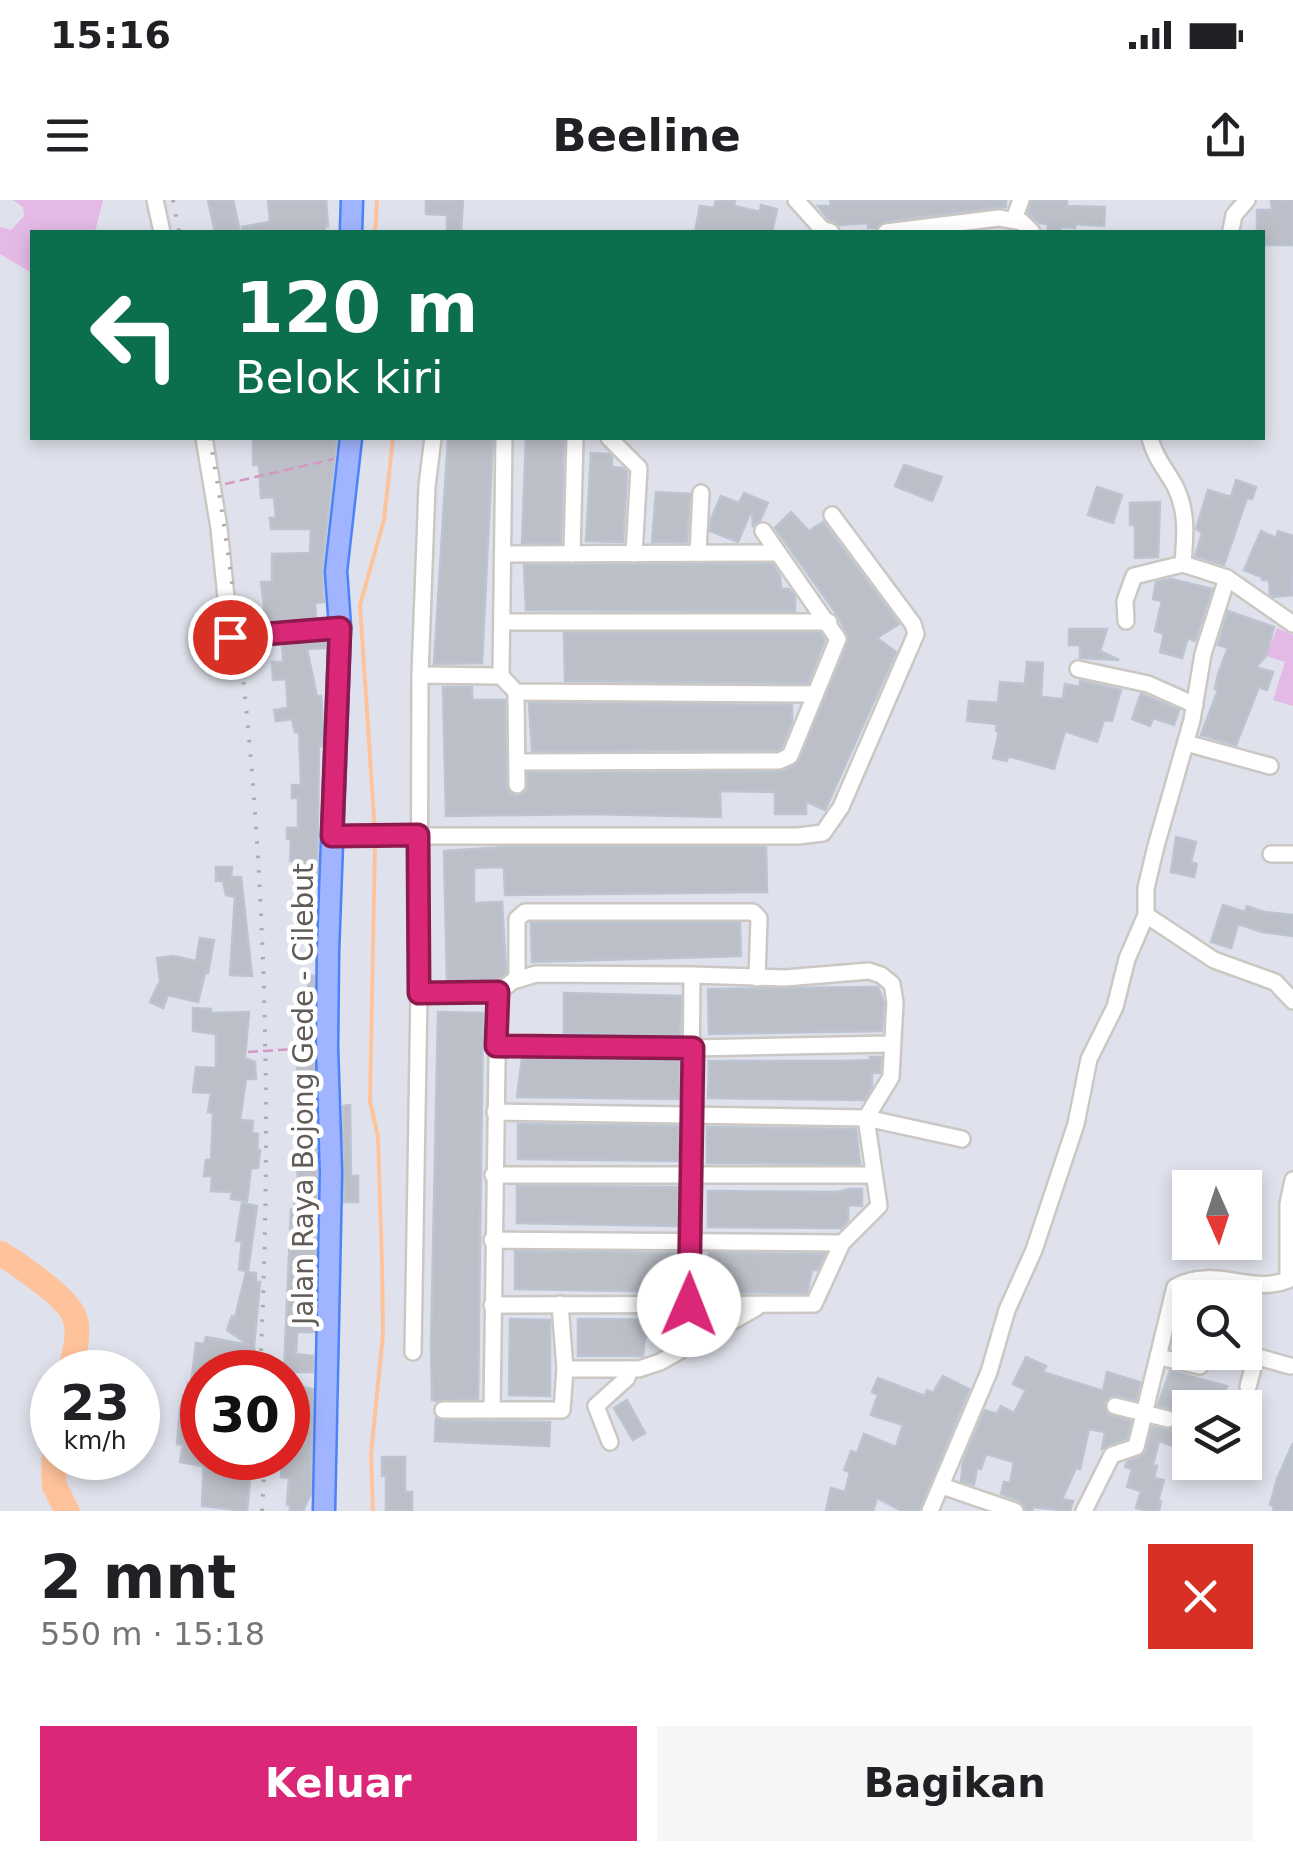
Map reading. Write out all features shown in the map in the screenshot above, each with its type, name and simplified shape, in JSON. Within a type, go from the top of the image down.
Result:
[{"type":"main road","points":[[351,230],[352,200]]},
{"type":"main road","name":"Jalan Raya Bojong Gede - Cilebut","points":[[325,1509],[332,1173],[327,1047],[340,628],[336,571],[351,448]]},
{"type":"street","points":[[156,200],[162,230]]},
{"type":"street","points":[[1014,219],[1021,200]]},
{"type":"street","points":[[1231,230],[1234,215],[1247,200]]},
{"type":"street","points":[[801,202],[825,230]]},
{"type":"street","points":[[898,230],[1014,219],[1030,230]]},
{"type":"street","points":[[204,440],[230,637],[340,628]]},
{"type":"street","points":[[413,1352],[419,993],[410,835],[427,486],[433,440]]},
{"type":"street","points":[[504,440],[501,676],[516,692],[516,785]]},
{"type":"street","points":[[572,554],[575,440]]},
{"type":"street","points":[[611,440],[639,468],[634,554]]},
{"type":"street","points":[[1151,440],[1184,510],[1183,564]]},
{"type":"street","points":[[698,553],[701,493]]},
{"type":"street","points":[[332,836],[823,833],[840,807],[916,634],[832,515]]},
{"type":"street","points":[[516,762],[779,761],[792,751],[837,647],[836,633],[763,531]]},
{"type":"street","points":[[503,554],[777,553]]},
{"type":"street","points":[[1126,622],[1124,601],[1134,576],[1183,564],[1227,578],[1293,624]]},
{"type":"street","points":[[930,1511],[989,1372],[1007,1310],[1034,1250],[1076,1124],[1089,1059],[1116,1007],[1130,949],[1146,915],[1146,888],[1153,857],[1186,742],[1203,654],[1227,578]]},
{"type":"street","points":[[502,622],[829,622]]},
{"type":"street","points":[[1078,669],[1148,684],[1194,705]]},
{"type":"street","points":[[420,675],[501,676]]},
{"type":"street","points":[[516,692],[815,694]]},
{"type":"street","points":[[1186,742],[1270,766]]},
{"type":"street","points":[[1271,854],[1293,854]]},
{"type":"street","points":[[517,979],[519,915],[524,912],[756,912],[757,978]]},
{"type":"street","points":[[1146,915],[1214,960],[1275,982],[1293,1001]]},
{"type":"street","points":[[419,993],[498,992],[517,979],[536,974],[757,978],[869,971],[892,984],[895,1002],[889,1084],[866,1118],[879,1206],[842,1243],[814,1304],[492,1304]]},
{"type":"street","points":[[689,1305],[692,974]]},
{"type":"street","points":[[492,1410],[498,992]]},
{"type":"street","points":[[496,1046],[891,1044]]},
{"type":"street","points":[[495,1112],[866,1118],[962,1139]]},
{"type":"street","points":[[493,1175],[874,1176]]},
{"type":"street","points":[[1084,1511],[1112,1454],[1134,1451],[1136,1447],[1175,1286],[1210,1276],[1236,1282],[1278,1284],[1288,1280],[1288,1204],[1293,1180]]},
{"type":"street","points":[[492,1240],[842,1243]]},
{"type":"street","points":[[443,1410],[558,1412],[563,1405],[565,1370],[560,1304]]},
{"type":"street","points":[[565,1370],[628,1369],[660,1362],[759,1306]]},
{"type":"street","points":[[1159,1356],[1172,1359]]},
{"type":"street","points":[[1262,1358],[1290,1366]]},
{"type":"street","points":[[610,1442],[596,1406],[627,1378],[628,1369]]},
{"type":"street","points":[[1248,1370],[1248,1387]]},
{"type":"street","points":[[1115,1406],[1168,1420]]},
{"type":"street","points":[[942,1486],[1015,1511]]},
{"type":"path","points":[[212,488],[351,448]]},
{"type":"path","points":[[248,1052],[296,1049]]},
{"type":"shaded area","points":[[13,200],[103,200],[96,230],[30,230],[30,272],[0,254],[0,227],[11,230],[24,216],[23,207]]},
{"type":"shaded area","points":[[1277,628],[1293,635],[1293,706],[1273,700],[1285,662],[1266,656]]},
{"type":"building","points":[[208,200],[233,200],[240,230],[215,230]]},
{"type":"building","points":[[268,200],[326,200],[325,230],[243,230],[242,227],[270,222]]},
{"type":"building","points":[[426,200],[463,200],[461,230],[447,230],[447,215],[426,214]]},
{"type":"building","points":[[716,200],[735,201],[734,206],[760,212],[761,205],[777,209],[772,230],[695,230],[700,206],[714,208]]},
{"type":"building","points":[[830,200],[1006,200],[1006,207],[885,221],[876,228],[868,228],[868,223],[840,225],[828,219],[818,206],[831,206]]},
{"type":"building","points":[[1032,200],[1067,200],[1067,206],[1105,207],[1104,226],[1076,224],[1075,228],[1060,230],[1047,230],[1048,224],[1039,223],[1028,213]]},
{"type":"building","points":[[1271,200],[1293,200],[1293,245],[1265,245],[1265,230],[1257,230],[1257,210],[1272,210]]},
{"type":"building","points":[[253,440],[337,440],[322,569],[324,602],[315,603],[316,618],[266,622],[261,582],[272,582],[272,554],[310,553],[311,529],[271,529],[270,518],[276,518],[274,497],[261,498],[259,465],[253,465]]},
{"type":"building","points":[[448,440],[493,440],[482,663],[434,664]]},
{"type":"building","points":[[526,440],[564,440],[561,543],[522,543]]},
{"type":"building","points":[[591,453],[609,454],[612,467],[627,472],[623,542],[586,541]]},
{"type":"building","points":[[904,465],[942,477],[932,501],[895,486]]},
{"type":"building","points":[[1236,480],[1256,487],[1252,499],[1247,498],[1224,565],[1195,556],[1202,533],[1196,529],[1208,490],[1231,497]]},
{"type":"building","points":[[1097,487],[1122,495],[1113,523],[1088,515]]},
{"type":"building","points":[[656,492],[690,494],[687,542],[652,542]]},
{"type":"building","points":[[744,493],[768,503],[760,520],[753,526],[752,509],[738,542],[710,531],[721,496],[739,503]]},
{"type":"building","points":[[1160,502],[1158,557],[1135,558],[1130,503]]},
{"type":"building","points":[[791,512],[809,531],[823,522],[899,624],[877,638],[896,652],[825,810],[806,801],[806,814],[775,814],[775,792],[720,791],[721,817],[446,816],[443,687],[472,687],[472,700],[505,700],[506,785],[508,792],[516,796],[527,790],[528,773],[779,772],[796,765],[849,639],[838,616],[775,528]]},
{"type":"building","points":[[1261,531],[1276,538],[1278,531],[1293,536],[1292,595],[1273,597],[1269,580],[1244,570]]},
{"type":"building","points":[[773,564],[780,576],[781,589],[789,589],[795,596],[795,611],[526,610],[524,565]]},
{"type":"building","points":[[1171,579],[1212,589],[1195,641],[1188,638],[1182,658],[1160,652],[1164,634],[1155,631],[1162,601],[1153,599],[1156,582]]},
{"type":"building","points":[[1228,611],[1274,627],[1266,656],[1256,667],[1273,672],[1267,690],[1259,687],[1236,745],[1201,735],[1228,648],[1218,645]]},
{"type":"building","points":[[1069,629],[1107,629],[1100,651],[1119,660],[1080,658],[1080,645],[1069,645]]},
{"type":"building","points":[[564,633],[820,633],[825,640],[808,683],[565,681]]},
{"type":"building","points":[[326,640],[325,648],[307,649],[317,697],[321,696],[323,724],[319,746],[317,888],[302,887],[304,862],[290,861],[291,839],[287,839],[287,828],[298,828],[298,798],[292,798],[292,785],[301,785],[299,732],[295,732],[292,719],[276,721],[274,710],[288,708],[286,679],[273,680],[272,662],[283,662],[282,644]]},
{"type":"building","points":[[1027,662],[1043,663],[1041,697],[1063,699],[1065,684],[1080,687],[1080,681],[1121,690],[1112,721],[1104,720],[1097,742],[1065,731],[1054,769],[1008,756],[1007,761],[993,758],[997,724],[967,721],[969,701],[998,703],[1000,682],[1025,684]]},
{"type":"building","points":[[1141,694],[1179,710],[1174,725],[1153,718],[1150,726],[1132,719]]},
{"type":"building","points":[[529,703],[792,705],[792,722],[777,750],[532,751]]},
{"type":"building","points":[[1176,837],[1196,842],[1191,862],[1197,864],[1194,877],[1171,872]]},
{"type":"building","points":[[505,847],[766,847],[767,892],[505,895],[504,867],[474,868],[474,903],[502,902],[506,973],[494,982],[447,982],[444,851]]},
{"type":"building","points":[[216,867],[232,867],[231,877],[241,877],[252,976],[230,975],[235,897],[226,895],[223,881],[216,881]]},
{"type":"building","points":[[1223,905],[1245,912],[1247,906],[1293,915],[1293,936],[1238,924],[1231,948],[1211,942]]},
{"type":"building","points":[[531,923],[740,923],[741,956],[532,962]]},
{"type":"building","points":[[200,938],[214,940],[198,1002],[168,995],[163,1008],[150,1002],[160,981],[157,958],[173,956],[196,961]]},
{"type":"building","points":[[309,975],[314,976],[317,1173],[314,1332],[297,1332],[296,1350],[285,1350],[291,1209],[295,1181],[298,1182],[296,1052],[300,1052],[300,1018],[306,1018]]},
{"type":"building","points":[[878,987],[884,1003],[882,1031],[709,1034],[708,989]]},
{"type":"building","points":[[564,993],[681,996],[680,1036],[564,1033]]},
{"type":"building","points":[[193,1008],[211,1009],[211,1013],[249,1012],[245,1058],[255,1062],[256,1079],[246,1079],[240,1120],[253,1121],[252,1133],[258,1134],[260,1150],[258,1168],[251,1168],[247,1201],[231,1199],[232,1192],[211,1191],[212,1176],[204,1176],[206,1160],[211,1160],[211,1093],[193,1092],[196,1067],[216,1068],[216,1034],[193,1031]]},
{"type":"building","points":[[438,1012],[483,1013],[478,1399],[432,1400]]},
{"type":"building","points":[[881,1057],[880,1073],[872,1073],[872,1087],[864,1100],[708,1098],[709,1061],[841,1061]]},
{"type":"building","points":[[522,1058],[680,1061],[680,1099],[517,1097]]},
{"type":"building","points":[[350,1105],[351,1176],[358,1176],[358,1202],[344,1202],[343,1106]]},
{"type":"building","points":[[518,1124],[679,1126],[679,1161],[518,1159]]},
{"type":"building","points":[[707,1127],[856,1129],[860,1164],[707,1163]]},
{"type":"building","points":[[517,1186],[679,1187],[678,1226],[517,1223]]},
{"type":"building","points":[[862,1189],[862,1206],[848,1205],[848,1221],[841,1228],[708,1227],[708,1191]]},
{"type":"building","points":[[242,1203],[257,1206],[248,1271],[239,1270],[242,1241],[236,1241]]},
{"type":"building","points":[[515,1251],[678,1253],[678,1292],[515,1289]]},
{"type":"building","points":[[709,1253],[825,1254],[817,1270],[812,1270],[807,1293],[708,1292]]},
{"type":"building","points":[[246,1272],[256,1273],[256,1282],[260,1282],[254,1350],[195,1350],[196,1343],[204,1344],[206,1337],[249,1345],[227,1330],[232,1316],[235,1318]]},
{"type":"building","points":[[510,1319],[550,1320],[550,1396],[509,1395]]},
{"type":"building","points":[[578,1319],[694,1320],[694,1330],[681,1337],[645,1337],[643,1356],[578,1356]]},
{"type":"building","points":[[1026,1357],[1046,1366],[1043,1372],[1103,1391],[1107,1372],[1140,1382],[1136,1400],[1113,1395],[1104,1402],[1108,1415],[1131,1421],[1127,1438],[1102,1449],[1105,1432],[1089,1429],[1080,1469],[1076,1468],[1062,1499],[1073,1501],[1070,1511],[1033,1507],[1026,1511],[1020,1501],[1001,1494],[1004,1482],[1010,1483],[1014,1462],[986,1454],[981,1469],[977,1468],[974,1485],[961,1481],[963,1462],[985,1410],[997,1414],[1001,1406],[1014,1413],[1026,1390],[1013,1384]]},
{"type":"building","points":[[1170,1371],[1227,1386],[1225,1390],[1172,1390],[1172,1409],[1158,1405]]},
{"type":"building","points":[[943,1376],[969,1389],[919,1511],[902,1511],[877,1498],[873,1511],[826,1511],[831,1488],[845,1492],[850,1472],[844,1470],[851,1451],[857,1453],[864,1434],[896,1447],[903,1425],[871,1415],[878,1395],[872,1392],[878,1378],[925,1396],[927,1390],[933,1393]]},
{"type":"building","points":[[310,1388],[313,1389],[311,1493],[303,1511],[290,1511],[289,1480],[310,1480]]},
{"type":"building","points":[[627,1400],[645,1433],[633,1440],[614,1408]]},
{"type":"building","points":[[436,1418],[550,1422],[549,1446],[435,1441]]},
{"type":"building","points":[[1152,1427],[1170,1430],[1172,1446],[1159,1441],[1153,1465],[1157,1466],[1154,1478],[1164,1480],[1159,1511],[1136,1508],[1141,1491],[1127,1487],[1132,1469],[1125,1467],[1127,1462],[1145,1454]]},
{"type":"building","points":[[1293,1443],[1293,1511],[1273,1511],[1274,1506],[1270,1505],[1277,1479]]},
{"type":"building","points":[[382,1457],[405,1457],[405,1492],[412,1492],[412,1511],[386,1511]]},
{"type":"building","points":[[203,1480],[250,1480],[247,1511],[202,1506]]},
{"type":"waterway","points":[[375,230],[377,200]]},
{"type":"waterway","points":[[375,833],[360,605],[384,520],[393,440]]},
{"type":"waterway","points":[[373,1511],[371,1454],[383,1334],[378,1137],[370,1101],[375,843]]},
{"type":"waterway","points":[[0,1253],[70,1308],[76,1322],[75,1350]]},
{"type":"waterway","points":[[54,1480],[67,1511]]},
{"type":"railway","points":[[173,200],[179,230]]},
{"type":"railway","points":[[210,440],[242,670],[260,904],[266,1138],[261,1350]]},
{"type":"railway","points":[[262,1511],[264,1480]]},
{"type":"route","points":[[230,637],[340,628],[332,836],[418,835],[419,993],[498,992],[496,1046],[693,1048],[689,1305]]}]
